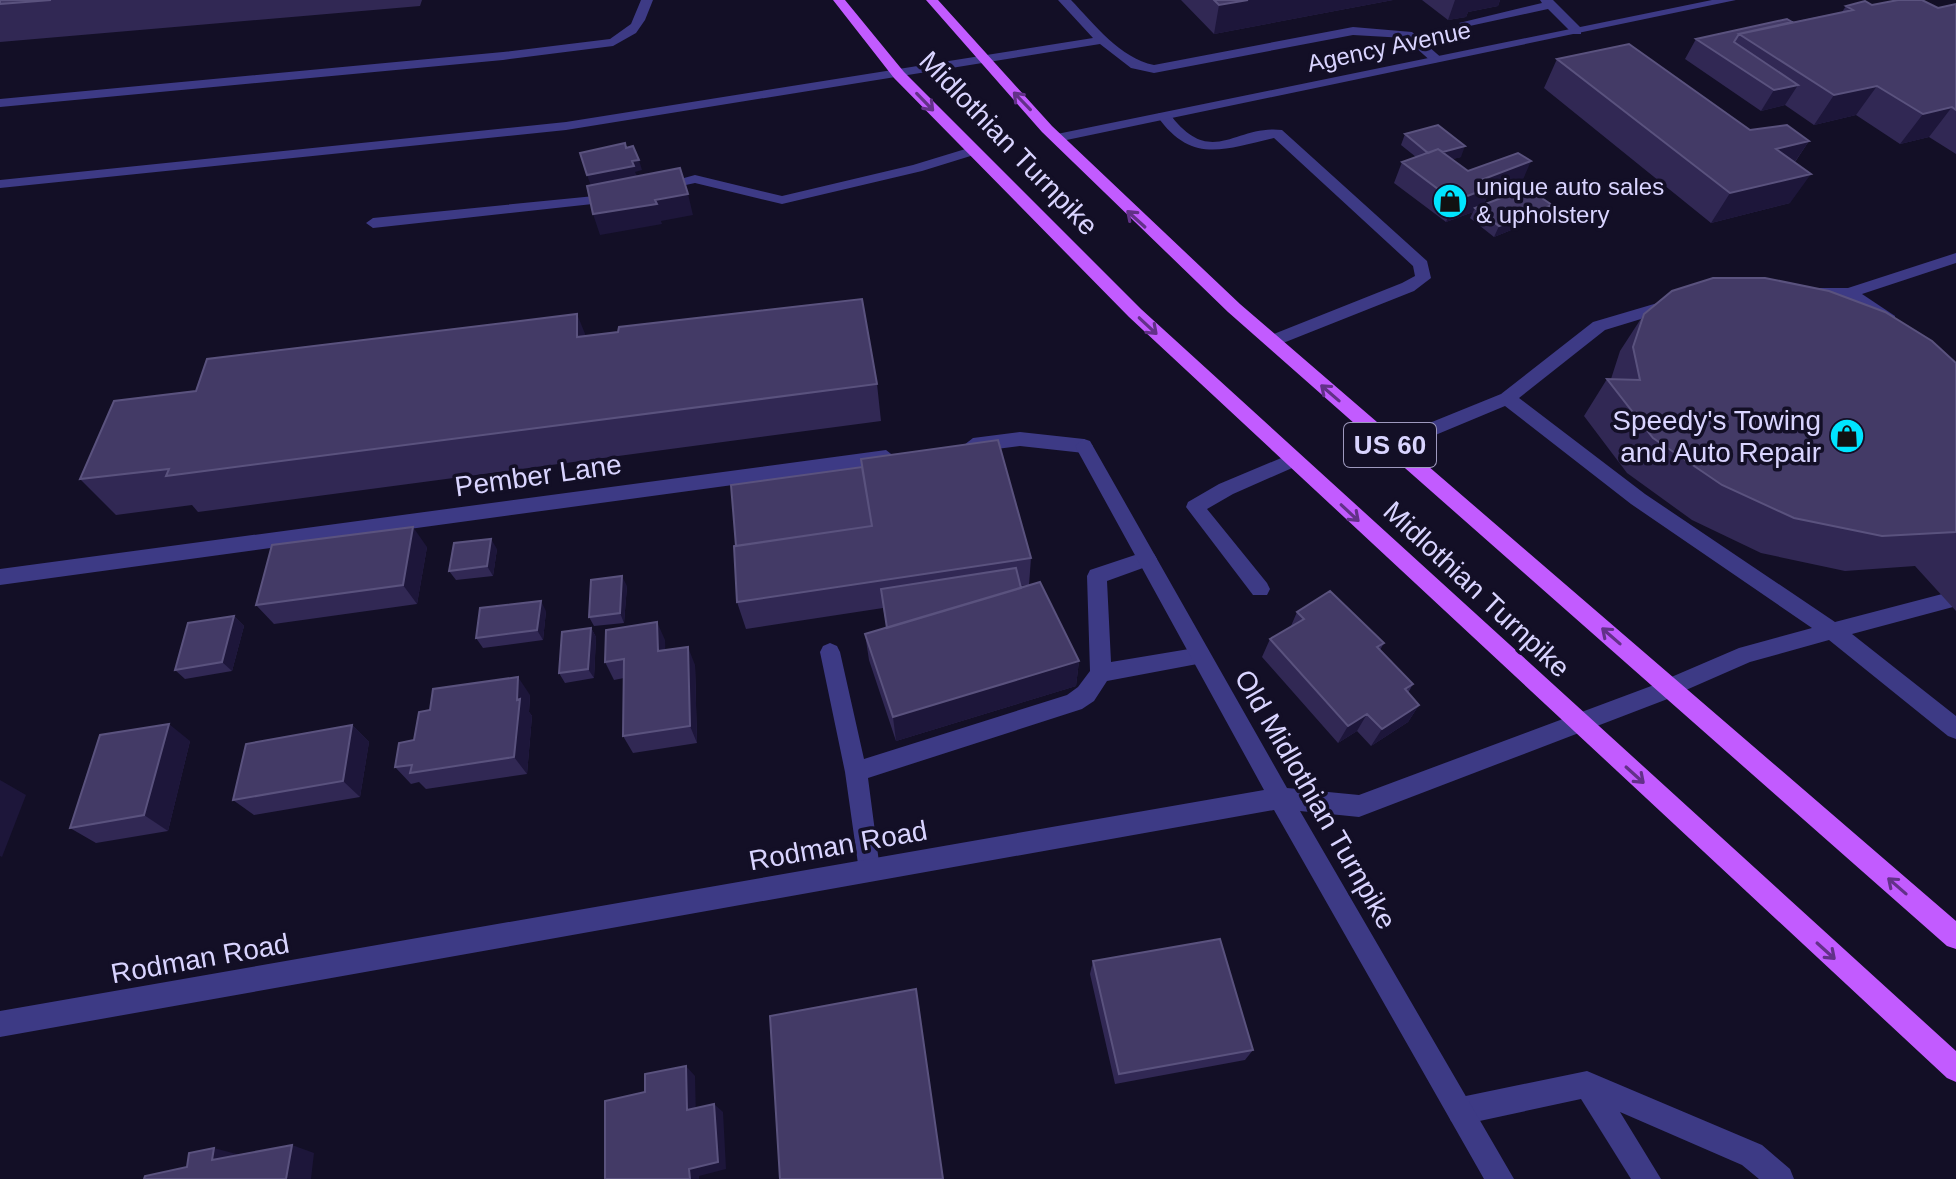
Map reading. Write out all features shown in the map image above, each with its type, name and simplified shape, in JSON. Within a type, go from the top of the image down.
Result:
[{"type":"main road","name":"Midlothian Turnpike","points":[[839,0],[899,75],[1135,313],[1956,1069]]},
{"type":"main road","name":"Midlothian Turnpike","points":[[932,0],[982,60],[1114,199],[1391,446],[1956,937]]},
{"type":"street","points":[[0,103],[503,56],[613,42],[627,37],[640,22],[647,0]]},
{"type":"street","points":[[1064,0],[1102,40],[1136,65],[1154,69],[1353,31],[1408,35],[1438,60]]},
{"type":"street","name":"Agency Avenue","points":[[1057,138],[1722,1]]},
{"type":"street","points":[[1465,23],[1547,2],[1577,31]]},
{"type":"street","points":[[0,184],[566,126],[1102,40]]},
{"type":"street","points":[[1164,116],[1188,141],[1203,144],[1277,133],[1421,264],[1423,278],[1408,287],[1272,341]]},
{"type":"street","points":[[373,223],[633,194],[695,179],[782,200],[917,168],[972,151]]},
{"type":"street","points":[[1792,293],[1849,293],[1956,258]]},
{"type":"street","points":[[1849,293],[1909,334]]},
{"type":"street","points":[[1391,446],[1507,398],[1599,326],[1690,298]]},
{"type":"street","points":[[1507,398],[1638,499],[1830,629],[1956,729]]},
{"type":"street","name":"Old Midlothian Turnpike","points":[[957,448],[1020,439],[1084,446],[1280,798],[1500,1179]]},
{"type":"street","name":"Pember Lane","points":[[0,577],[909,454]]},
{"type":"street","points":[[1260,589],[1195,507],[1226,489],[1293,460]]},
{"type":"street","points":[[856,772],[1074,702],[1086,694],[1101,673],[1097,576],[1147,559]]},
{"type":"street","name":"Rodman Road","points":[[0,1024],[1280,798],[1359,806],[1670,688],[1746,654],[1830,629],[1946,601]]},
{"type":"street","points":[[830,652],[856,772],[868,870]]},
{"type":"street","points":[[1101,673],[1201,656]]},
{"type":"street","points":[[1461,1111],[1587,1084],[1752,1155],[1780,1179]]},
{"type":"street","points":[[1587,1084],[1647,1179]]},
{"type":"building","points":[[0,0],[51,0],[0,4]]},
{"type":"building","points":[[1214,0],[1248,0],[1219,5]]},
{"type":"building","points":[[1922,0],[1938,8],[1956,4],[1956,110],[1952,107],[1923,114],[1877,86],[1834,95],[1739,34],[1853,10],[1846,6],[1865,1],[1872,5]]},
{"type":"building","points":[[1787,19],[1792,22],[1739,34],[1734,42],[1798,85],[1774,90],[1696,39]]},
{"type":"building","points":[[1629,44],[1750,130],[1787,125],[1809,141],[1776,149],[1811,174],[1730,193],[1557,59]]},
{"type":"building","points":[[1438,125],[1465,146],[1428,153],[1405,134]]},
{"type":"building","points":[[625,143],[626,148],[633,146],[639,160],[632,161],[634,166],[587,175],[580,153]]},
{"type":"building","points":[[1438,149],[1468,171],[1518,153],[1531,161],[1481,180],[1491,187],[1454,201],[1402,162]]},
{"type":"building","points":[[680,168],[688,194],[655,200],[657,204],[593,214],[587,186]]},
{"type":"building","points":[[1527,188],[1552,205],[1499,226],[1475,208]]},
{"type":"building","points":[[1713,278],[1765,278],[1829,291],[1885,312],[1932,341],[1956,363],[1956,532],[1882,536],[1794,518],[1722,485],[1653,438],[1607,379],[1640,380],[1633,347],[1644,314],[1672,291]]},
{"type":"building","points":[[862,299],[877,384],[166,476],[169,469],[80,479],[114,401],[196,391],[207,359],[577,314],[577,337],[618,332],[619,327]]},
{"type":"building","points":[[998,440],[1031,558],[737,602],[734,546],[872,526],[861,459]]},
{"type":"building","points":[[862,467],[872,526],[736,546],[731,485]]},
{"type":"building","points":[[413,527],[403,585],[256,605],[272,545]]},
{"type":"building","points":[[491,539],[487,566],[449,571],[454,543]]},
{"type":"building","points":[[1016,568],[1021,588],[887,628],[881,589]]},
{"type":"building","points":[[622,576],[620,613],[589,617],[591,580]]},
{"type":"building","points":[[1040,582],[1079,661],[893,717],[865,634]]},
{"type":"building","points":[[1330,591],[1384,643],[1377,647],[1413,684],[1405,689],[1419,705],[1382,729],[1367,714],[1348,726],[1270,639],[1304,619],[1297,612]]},
{"type":"building","points":[[541,601],[537,630],[476,638],[480,608]]},
{"type":"building","points":[[234,616],[222,662],[175,670],[188,623]]},
{"type":"building","points":[[657,622],[658,651],[688,647],[690,726],[623,736],[624,659],[605,662],[606,630]]},
{"type":"building","points":[[591,628],[588,669],[559,673],[562,632]]},
{"type":"building","points":[[518,677],[517,700],[520,699],[514,757],[410,773],[412,765],[395,767],[399,743],[414,740],[419,712],[430,710],[433,689]]},
{"type":"building","points":[[169,724],[144,815],[70,828],[100,735]]},
{"type":"building","points":[[352,725],[343,781],[233,800],[246,744]]},
{"type":"building","points":[[1220,939],[1253,1050],[1119,1074],[1093,961]]},
{"type":"building","points":[[916,989],[943,1179],[780,1179],[770,1016]]},
{"type":"building","points":[[686,1066],[687,1110],[714,1104],[718,1162],[689,1169],[690,1179],[605,1179],[605,1101],[645,1092],[645,1074]]},
{"type":"building","points":[[292,1145],[286,1179],[144,1179],[145,1176],[187,1167],[189,1153],[214,1148],[212,1160]]},
{"type":"place","name":"unique auto sales & upholstery","points":[[1450,201]]},
{"type":"place","name":"Speedy's Towing and Auto Repair","points":[[1847,436]]}]
